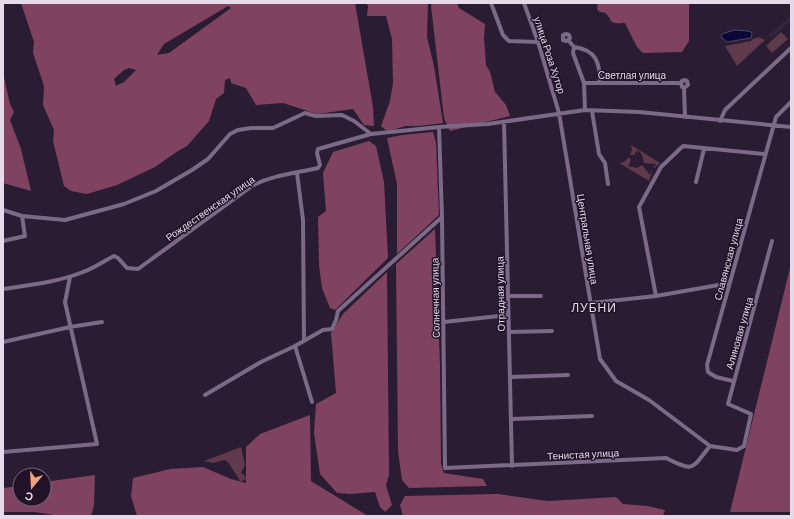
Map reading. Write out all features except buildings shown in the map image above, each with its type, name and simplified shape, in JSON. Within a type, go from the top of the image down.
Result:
[{"type":"street","points":[[491,3],[503,36],[509,41],[538,42]]},
{"type":"street","name":"улица Роза Хутор","points":[[524,3],[538,42],[559,113]]},
{"type":"street","name":"Светлая улица","points":[[568,40],[574,47],[573,53],[584,83],[585,110]]},
{"type":"street","points":[[574,47],[586,51],[595,57],[599,68],[600,83]]},
{"type":"street","points":[[718,120],[725,110],[791,48]]},
{"type":"street","name":"Светлая улица","points":[[584,83],[680,83],[683,80],[687,81],[688,86],[684,88],[680,83]]},
{"type":"street","points":[[684,88],[685,117]]},
{"type":"street","name":"Славянская улица","points":[[733,382],[716,377],[708,372],[707,365],[776,117],[791,102]]},
{"type":"street","points":[[3,210],[22,216],[65,220],[124,204],[156,190],[192,170],[208,159],[230,134],[238,130],[251,128],[273,128],[303,113],[316,116],[342,115],[354,121],[371,134],[488,124],[585,110],[639,112],[791,127]]},
{"type":"street","points":[[592,111],[599,154],[604,163],[608,184]]},
{"type":"street","name":"Центральная улица","points":[[559,113],[600,359],[616,381],[649,400],[710,446],[737,450],[744,446]]},
{"type":"street","name":"Отрадная улица","points":[[504,122],[512,466]]},
{"type":"street","name":"Солнечная улица","points":[[439,127],[444,322],[445,468]]},
{"type":"street","name":"Рождественская улица","points":[[70,277],[85,272],[114,256],[118,258],[127,268],[138,268],[252,186],[272,178],[318,168],[320,165],[317,153],[318,150],[371,134]]},
{"type":"street","points":[[656,296],[639,207],[661,167],[683,146],[765,154]]},
{"type":"street","points":[[696,182],[704,149]]},
{"type":"street","points":[[297,172],[303,220],[304,341]]},
{"type":"street","points":[[3,241],[25,236],[22,216]]},
{"type":"street","points":[[205,395],[261,362],[324,330],[332,329],[338,311],[442,217]]},
{"type":"street","name":"Алиновая улица","points":[[744,446],[751,414],[728,404],[772,241]]},
{"type":"street","points":[[3,289],[33,285],[70,277],[66,302],[70,327],[97,444],[3,452]]},
{"type":"street","points":[[591,303],[656,296],[730,283]]},
{"type":"street","points":[[508,296],[541,296]]},
{"type":"street","points":[[444,322],[508,315]]},
{"type":"street","points":[[3,342],[70,327],[102,322]]},
{"type":"street","points":[[509,332],[552,331]]},
{"type":"street","points":[[295,346],[312,402]]},
{"type":"street","points":[[510,377],[568,375]]},
{"type":"street","points":[[512,419],[592,416]]},
{"type":"street","name":"Тенистая улица","points":[[445,468],[666,458],[685,467],[690,467],[696,464],[710,446]]},
{"type":"shaded area","points":[[21,3],[355,3],[373,107],[374,126],[364,125],[353,109],[317,114],[283,103],[256,105],[246,88],[231,83],[230,78],[225,80],[224,93],[216,99],[209,121],[187,146],[155,167],[117,185],[87,194],[71,191],[64,186],[53,141],[54,130],[43,105],[44,86],[33,53],[34,42]],"holes":[[[228,6],[231,8],[169,53],[157,55],[164,44]],[[129,68],[136,70],[124,82],[116,86],[114,79],[124,70]]]},
{"type":"shaded area","points":[[366,3],[428,3],[427,37],[434,66],[443,123],[406,126],[392,130],[386,130],[381,126],[390,101],[393,83],[392,39],[386,16],[367,16],[368,6]]},
{"type":"shaded area","points":[[432,3],[457,3],[459,8],[485,24],[484,37],[486,65],[490,72],[495,92],[506,105],[510,116],[450,131],[444,118],[431,6]]},
{"type":"shaded area","points":[[598,3],[689,3],[689,41],[682,52],[643,53],[637,47],[625,23],[612,22],[606,14],[597,9]]},
{"type":"shaded area","points":[[791,16],[791,21],[771,38],[768,35]]},
{"type":"shaded area","points":[[734,30],[751,32],[751,38],[727,42],[721,37],[722,34]]},
{"type":"shaded area","points":[[781,32],[788,39],[772,53],[766,46]]},
{"type":"shaded area","points":[[759,37],[765,40],[737,66],[725,46],[751,41]]},
{"type":"shaded area","points":[[3,73],[10,104],[14,112],[10,120],[21,149],[31,191],[3,183]]},
{"type":"shaded area","points":[[433,132],[436,143],[439,215],[397,254],[397,184],[387,138]]},
{"type":"shaded area","points":[[369,141],[376,146],[384,182],[388,258],[335,310],[330,308],[322,288],[319,265],[318,217],[326,211],[323,173],[333,152]]},
{"type":"shaded area","points":[[631,145],[660,163],[653,168],[656,164],[644,163],[642,155],[638,150],[634,155],[630,155],[632,150]]},
{"type":"shaded area","points":[[629,157],[631,160],[628,166],[637,168],[642,165],[650,175],[651,170],[652,171],[649,181],[619,163],[624,162]]},
{"type":"shaded area","points":[[435,229],[440,364],[441,464],[444,473],[483,479],[487,486],[409,488],[402,480],[398,451],[396,264]]},
{"type":"shaded area","points":[[791,264],[791,512],[730,512]]},
{"type":"shaded area","points":[[387,272],[389,475],[386,485],[392,505],[385,512],[380,507],[375,492],[350,494],[337,493],[320,474],[314,433],[316,404],[336,393],[331,333],[343,314]]},
{"type":"shaded area","points":[[310,415],[311,481],[368,516],[137,516],[131,496],[133,478],[170,469],[203,467],[231,479],[246,483],[246,447],[260,434]]},
{"type":"shaded area","points":[[241,447],[245,465],[241,473],[246,479],[243,481],[240,481],[228,462],[224,460],[213,463],[204,461]]},
{"type":"shaded area","points":[[95,475],[94,506],[91,516],[60,516],[35,512],[3,512],[3,488],[12,487],[12,507],[52,507],[52,481]]},
{"type":"shaded area","points":[[498,494],[548,501],[616,497],[623,504],[647,506],[665,510],[663,516],[403,516],[400,505],[405,496]]},
{"type":"district","name":"ЛУБНИ","points":[[594,308]]}]
